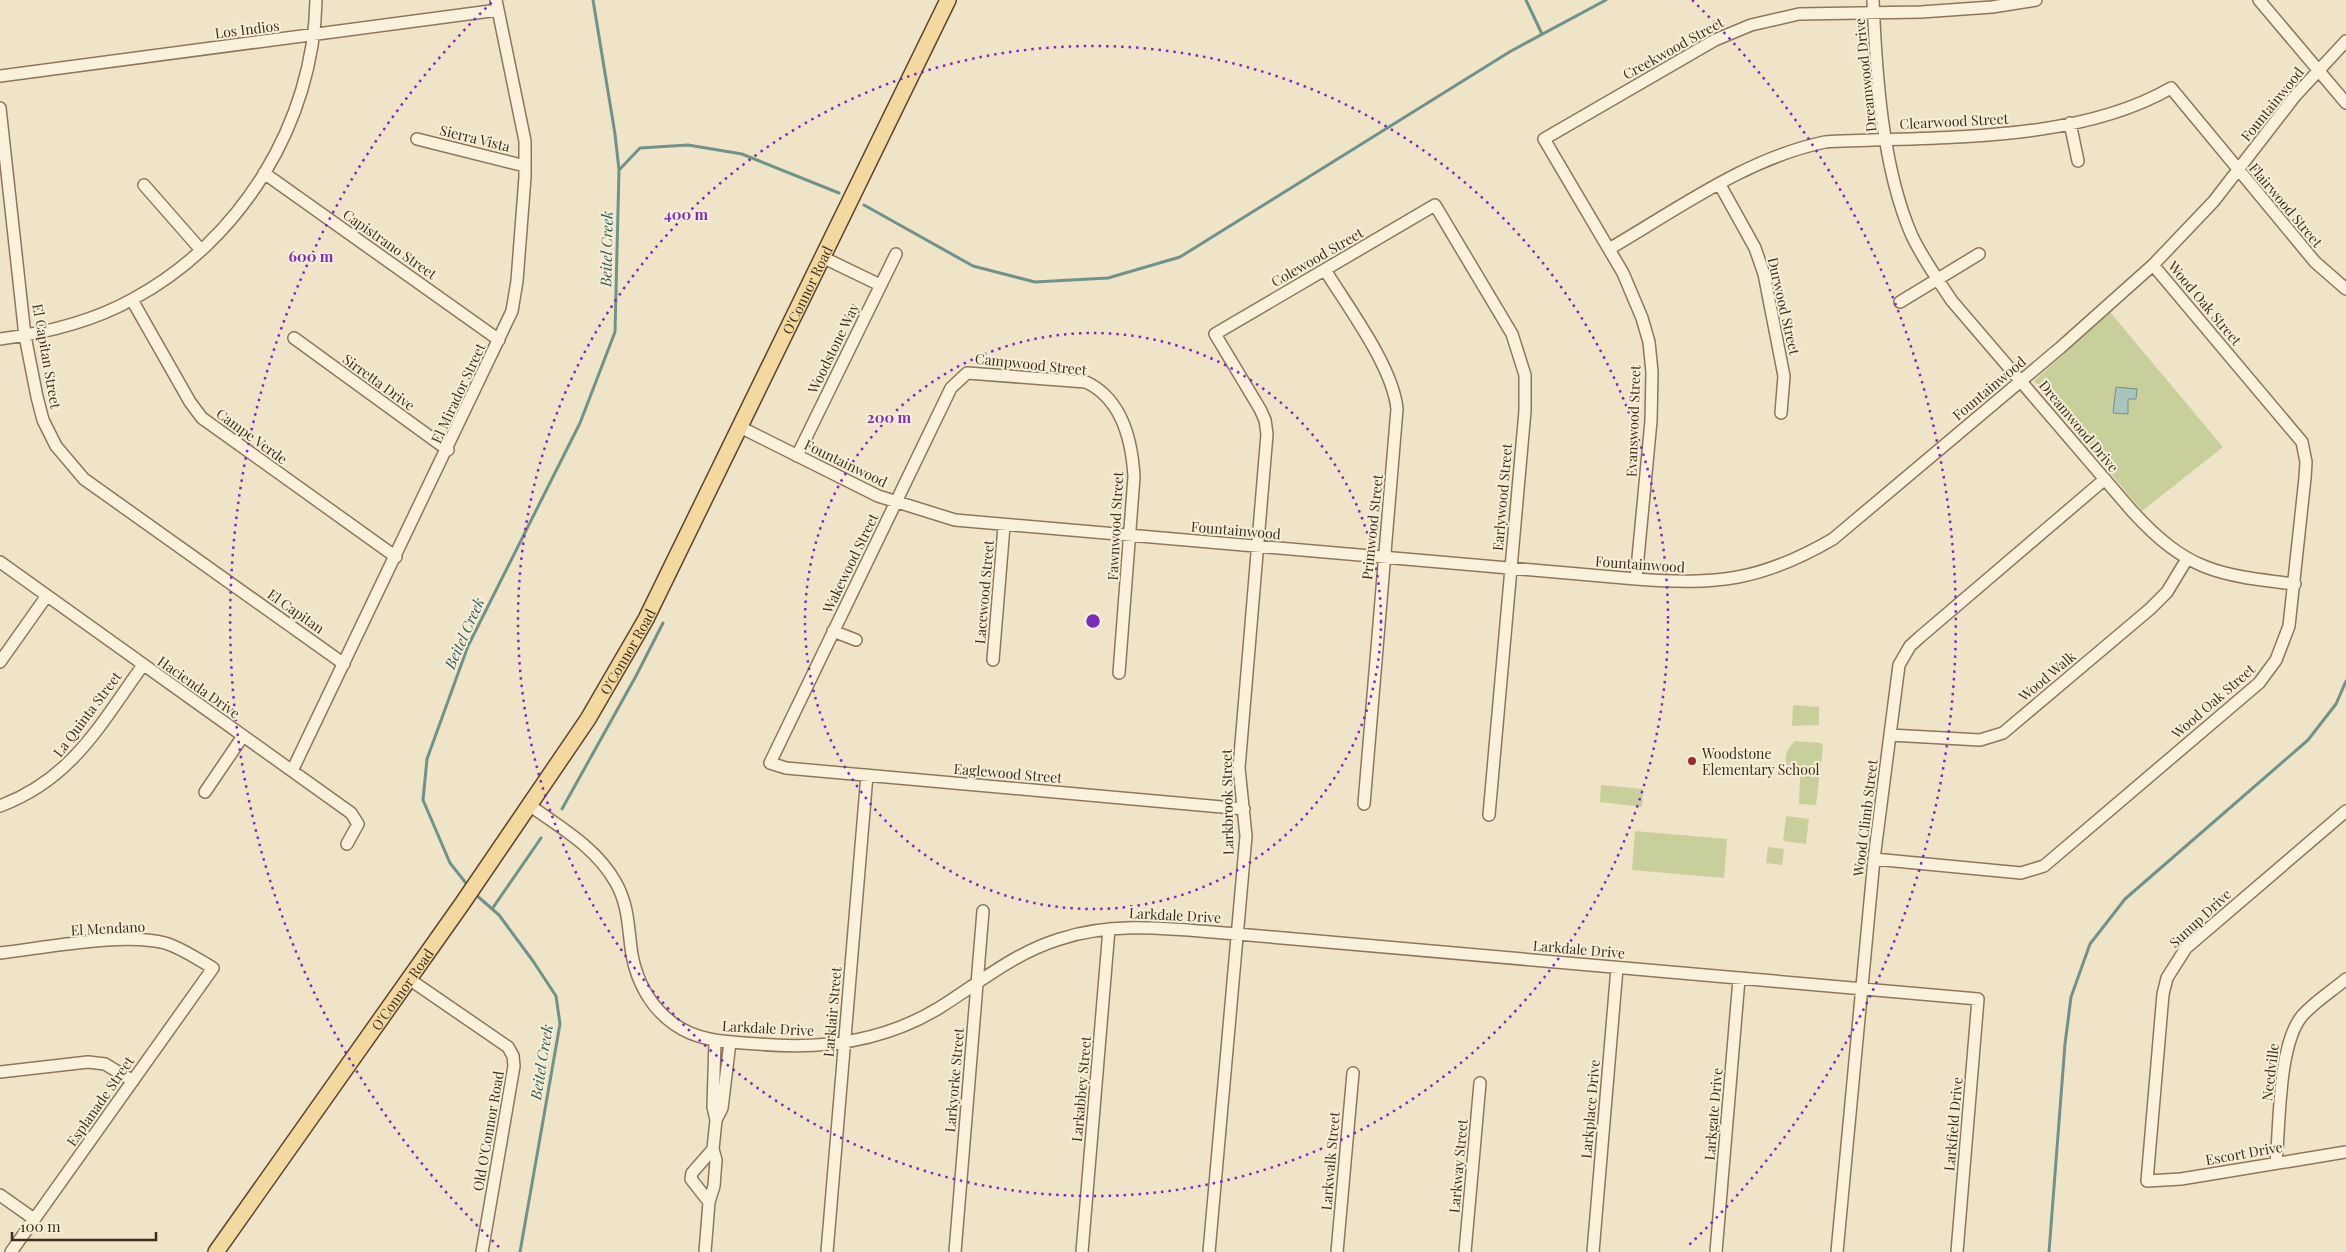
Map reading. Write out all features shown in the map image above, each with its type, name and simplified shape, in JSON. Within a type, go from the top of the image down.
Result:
[{"type":"main road","name":"O'Connor Road","points":[[216,1252],[462,904],[588,719],[632,646],[948,0]]},
{"type":"street","points":[[0,339],[25,336],[80,321],[132,300],[202,250],[228,223],[251,194],[280,146],[300,100],[313,36],[316,0]]},
{"type":"street","name":"Dreamwood Drive","points":[[1873,0],[1879,84],[1896,184],[1912,235],[1937,279],[1952,300],[2147,528],[2187,559],[2204,568],[2226,575],[2295,584]]},
{"type":"street","name":"Creekwood Street","points":[[1544,139],[1715,40],[1751,25],[1799,14],[1874,14],[1992,7],[2036,0]]},
{"type":"street","points":[[2259,0],[2346,103]]},
{"type":"street","name":"Los Indios","points":[[0,76],[313,36],[497,5]]},
{"type":"street","name":"El Mirador Street","points":[[292,771],[448,450],[509,320],[515,300],[525,166],[523,127],[497,5]]},
{"type":"street","name":"Fountainwood","points":[[740,427],[895,503],[955,520],[1004,526],[1636,579],[1686,582],[1735,578],[1774,568],[1805,555],[1840,533],[2021,380],[2153,265],[2195,223],[2238,171],[2295,96],[2346,41]]},
{"type":"street","name":"Clearwood Street","points":[[1609,249],[1755,165],[1799,147],[1825,142],[2003,134],[2070,123],[2116,112],[2140,104],[2171,88]]},
{"type":"street","name":"Flairwood Street","points":[[2171,88],[2315,262],[2346,289]]},
{"type":"street","name":"El Capitan Street","points":[[0,108],[25,336],[43,420],[64,458],[96,488],[229,582]]},
{"type":"street","points":[[2070,123],[2078,161]]},
{"type":"street","name":"Sierra Vista","points":[[417,139],[525,166]]},
{"type":"street","name":"Evanswood Street","points":[[1544,139],[1633,292],[1649,342],[1652,372],[1651,421],[1636,579]]},
{"type":"street","name":"Capistrano Street","points":[[264,173],[499,340]]},
{"type":"street","name":"Durwood Street","points":[[1720,185],[1755,248],[1764,274],[1784,376],[1781,413]]},
{"type":"street","points":[[144,186],[202,250]]},
{"type":"street","name":"Colewood Street","points":[[1215,334],[1434,205]]},
{"type":"street","name":"Earlywood Street","points":[[1434,205],[1512,334],[1525,375],[1525,411],[1489,815]]},
{"type":"street","name":"Woodstone Way","points":[[797,456],[896,254]]},
{"type":"street","points":[[1900,302],[1979,254]]},
{"type":"street","points":[[822,257],[880,285]]},
{"type":"street","name":"Wood Oak Street","points":[[1874,859],[2021,873],[2044,866],[2260,683],[2284,646],[2295,584],[2306,462],[2302,442],[2153,265]]},
{"type":"street","name":"Primwood Street","points":[[1325,270],[1387,372],[1395,393],[1395,448],[1383,558],[1364,804]]},
{"type":"street","name":"Campe Verde","points":[[132,300],[190,402],[202,418],[396,557]]},
{"type":"street","name":"Larkbrook Street","points":[[1210,1252],[1246,836],[1239,768],[1256,546],[1266,448],[1265,420],[1215,334]]},
{"type":"street","name":"Sirretta Drive","points":[[294,338],[448,450]]},
{"type":"street","name":"Campwood Street","points":[[960,377],[966,373],[974,372],[1086,382],[1099,390]]},
{"type":"street","name":"Wakewood Street","points":[[770,764],[950,388],[960,377]]},
{"type":"street","name":"Fawnwood Street","points":[[1099,390],[1110,400],[1120,418],[1131,446],[1134,478],[1119,674]]},
{"type":"street","name":"Wood Climb Street","points":[[1837,1252],[1874,859],[1899,666],[1910,646],[2105,479]]},
{"type":"street","name":"Lacewood Street","points":[[993,660],[1004,526]]},
{"type":"street","name":"Wood Walk","points":[[1890,735],[1980,740],[2003,734],[2150,609],[2167,592],[2187,559]]},
{"type":"street","name":"Hacienda Drive","points":[[0,562],[46,597],[356,818],[357,829],[347,844]]},
{"type":"street","name":"El Capitan","points":[[229,582],[344,664]]},
{"type":"street","points":[[0,662],[46,597]]},
{"type":"street","points":[[834,631],[856,640]]},
{"type":"street","name":"La Quinta Street","points":[[0,806],[34,790],[64,768],[89,740],[143,665]]},
{"type":"street","points":[[205,792],[243,736]]},
{"type":"street","name":"Eaglewood Street","points":[[770,764],[786,768],[1244,808]]},
{"type":"street","name":"Larklair Street","points":[[827,1252],[867,775]]},
{"type":"street","name":"Larkdale Drive","points":[[529,805],[587,847],[601,860],[616,882],[630,921],[632,955],[642,985],[652,1003],[666,1018],[679,1027],[698,1036],[715,1041],[795,1047],[844,1043],[888,1033],[914,1022],[1014,957],[1074,934],[1138,927],[1978,999]]},
{"type":"street","name":"Sunup Drive","points":[[2147,1181],[2163,994],[2171,970],[2186,948],[2346,811]]},
{"type":"street","name":"Larkyorke Street","points":[[954,1252],[983,911]]},
{"type":"street","name":"Larkabbey Street","points":[[1082,1252],[1109,929]]},
{"type":"street","name":"El Mendano","points":[[0,953],[116,940],[143,940],[175,947],[212,968]]},
{"type":"street","name":"Esplanade Street","points":[[11,1252],[212,968]]},
{"type":"street","name":"Larkplace Drive","points":[[1593,1252],[1617,968]]},
{"type":"street","name":"Old O'Connor Road","points":[[408,979],[508,1047],[513,1056],[514,1066],[482,1252]]},
{"type":"street","name":"Larkgate Drive","points":[[1716,1252],[1740,979]]},
{"type":"street","name":"Needville","points":[[2276,1162],[2286,1056],[2291,1033],[2302,1015],[2346,979]]},
{"type":"street","name":"Larkfield Drive","points":[[1957,1252],[1978,999]]},
{"type":"street","points":[[704,1252],[709,1202],[714,1186],[716,1160],[713,1149],[716,1120],[713,1107],[715,1041]]},
{"type":"street","points":[[716,1120],[722,1108],[730,1042]]},
{"type":"street","points":[[0,1072],[88,1062],[105,1064],[133,1080]]},
{"type":"street","name":"Larkwalk Street","points":[[1337,1252],[1353,1073]]},
{"type":"street","name":"Larkway Street","points":[[1466,1252],[1480,1083]]},
{"type":"street","points":[[709,1202],[691,1179],[692,1173],[713,1149]]},
{"type":"street","name":"Escort Drive","points":[[2147,1181],[2181,1178],[2346,1152]]},
{"type":"street","points":[[0,1195],[34,1219]]},
{"type":"green space","points":[[2110,312],[2223,447],[2142,511],[2034,381]]},
{"type":"green space","points":[[1795,705],[1819,707],[1819,725],[1792,726],[1793,707]]},
{"type":"green space","points":[[1795,741],[1821,743],[1823,746],[1816,805],[1799,804],[1800,777],[1790,770],[1786,761],[1787,751]]},
{"type":"green space","points":[[1601,785],[1643,789],[1642,807],[1600,802]]},
{"type":"green space","points":[[1786,816],[1809,819],[1806,844],[1783,841]]},
{"type":"green space","points":[[1635,831],[1727,839],[1724,878],[1632,870]]},
{"type":"green space","points":[[1768,847],[1784,849],[1782,865],[1766,863]]},
{"type":"water","points":[[2116,387],[2137,389],[2136,399],[2128,399],[2128,414],[2113,413]]},
{"type":"waterway","name":"Beitel Creek","points":[[469,887],[450,863],[423,800],[427,759],[468,646],[580,423],[615,332],[619,170],[593,0]]},
{"type":"waterway","points":[[1526,0],[1542,34]]},
{"type":"waterway","points":[[864,205],[973,266],[1035,282],[1108,278],[1180,257],[1511,51],[1606,0]]},
{"type":"waterway","points":[[619,170],[640,148],[688,145],[742,154],[839,193]]},
{"type":"waterway","points":[[562,809],[636,676],[663,623]]},
{"type":"waterway","points":[[2049,1252],[2065,1044],[2071,997],[2090,944],[2125,899],[2308,740],[2336,704],[2346,681]]},
{"type":"waterway","points":[[492,909],[541,838]]},
{"type":"waterway","name":"Beitel Creek","points":[[475,894],[499,915],[556,996],[560,1024],[520,1252]]},
{"type":"place","name":"Woodstone Elementary School","points":[[1692,761]]}]
